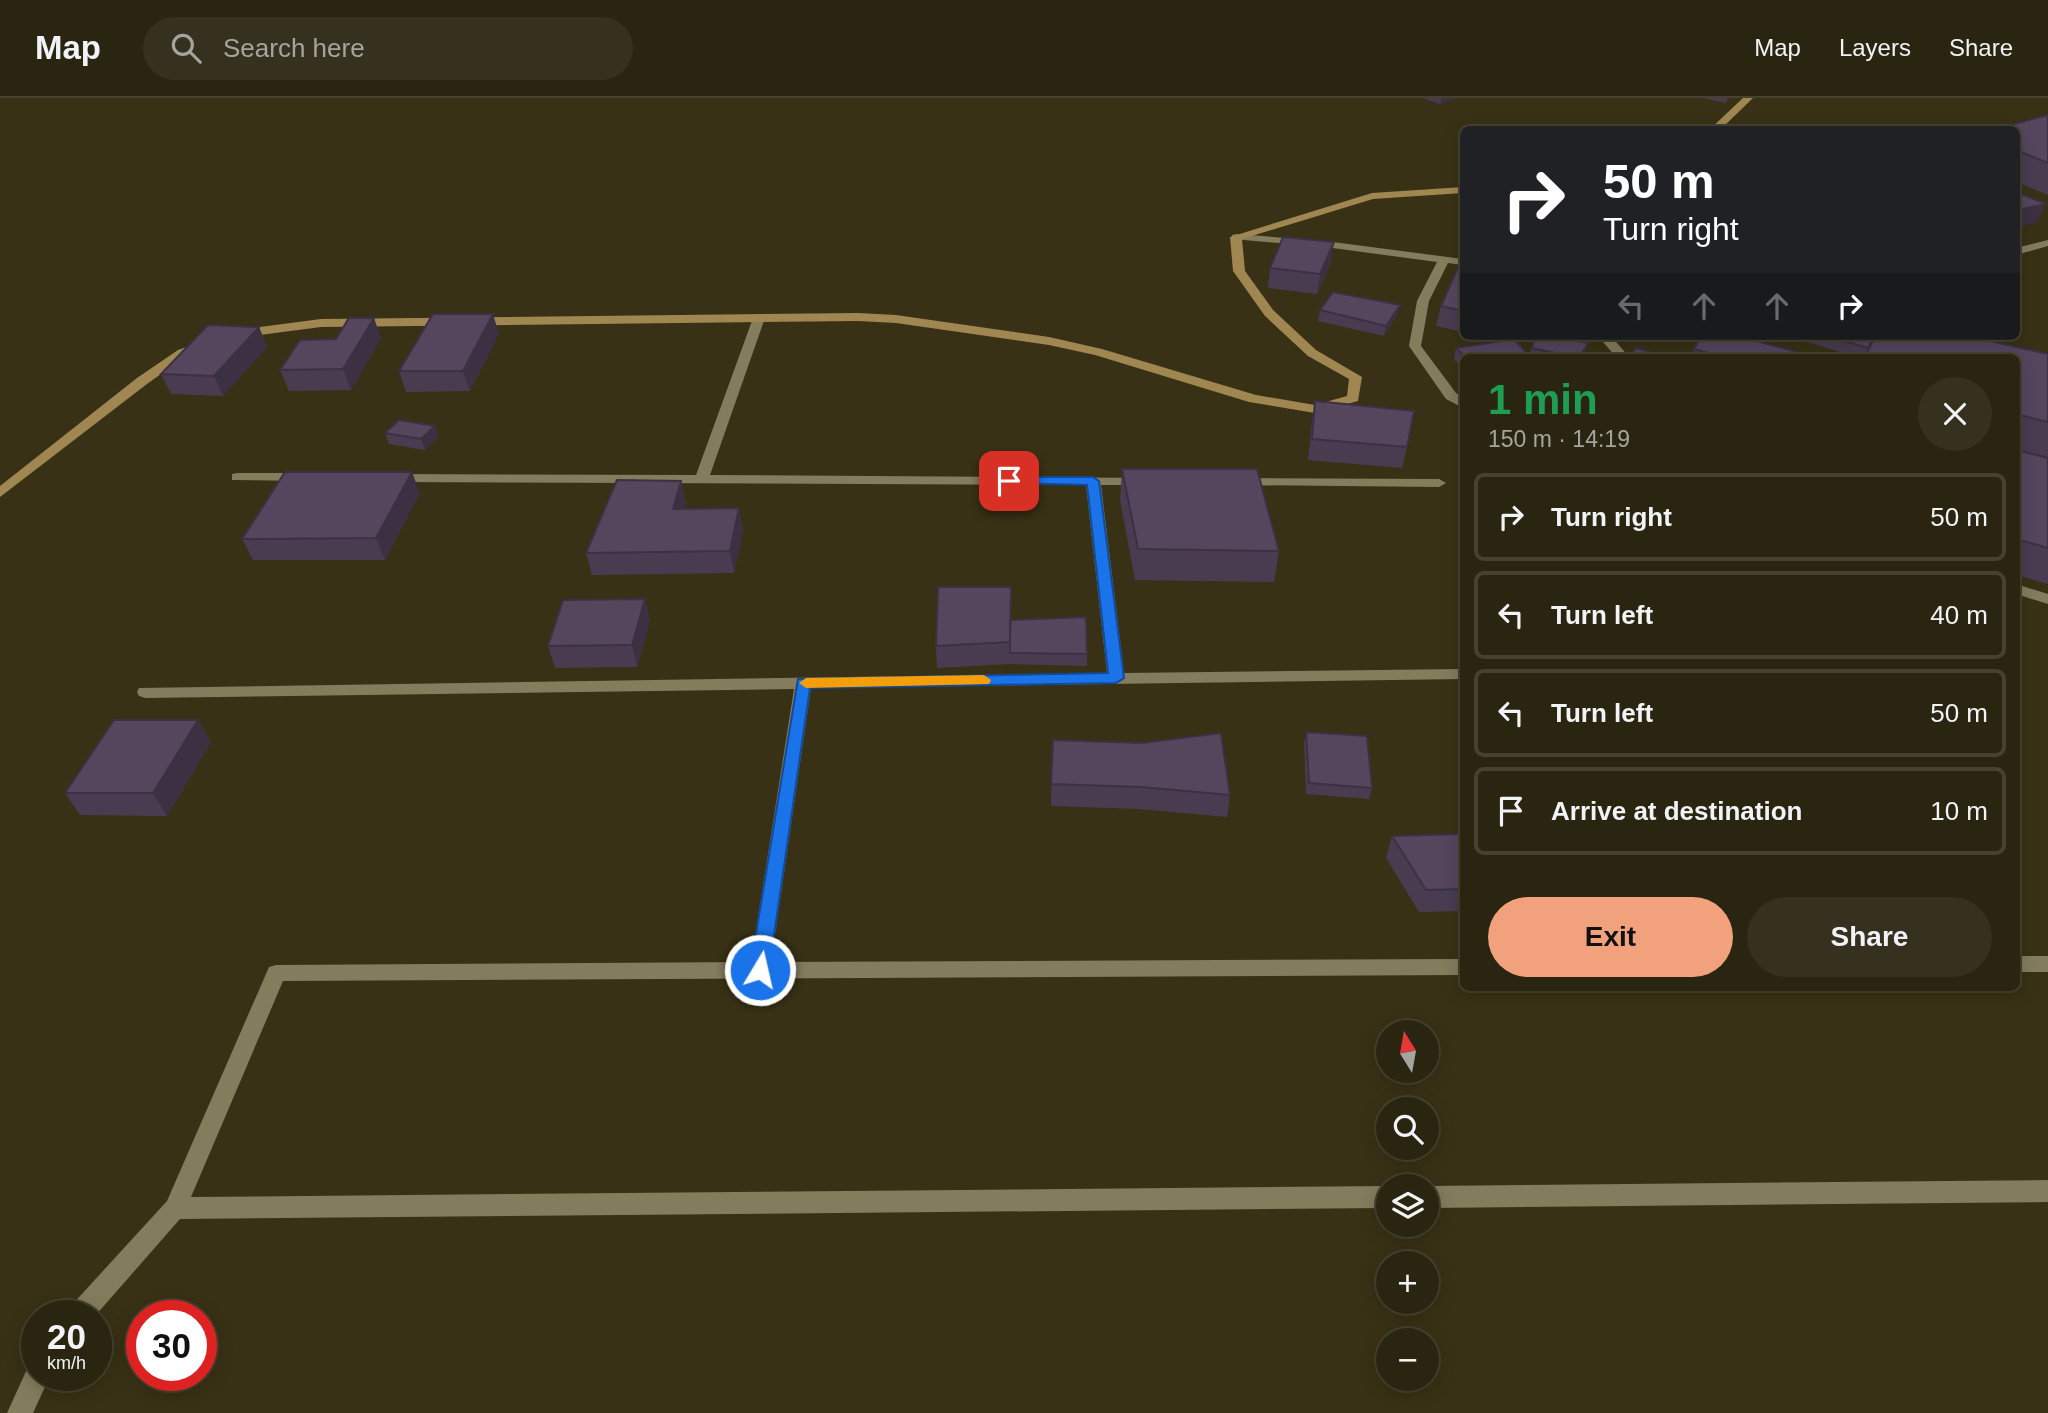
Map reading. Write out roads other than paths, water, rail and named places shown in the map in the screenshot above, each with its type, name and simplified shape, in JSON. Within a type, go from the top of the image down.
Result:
[{"type":"street","points":[[1718,126],[1748,98]]},
{"type":"street","points":[[1236,237],[1371,196],[1460,190]]},
{"type":"street","points":[[1236,237],[1325,244],[1460,262]]},
{"type":"street","points":[[0,493],[182,353],[242,332],[321,323],[896,319],[1098,352],[1254,399],[1315,409],[1353,398],[1356,377],[1312,353],[1269,313],[1239,271],[1236,237]]},
{"type":"street","points":[[2020,251],[2048,243]]},
{"type":"street","points":[[1444,260],[1423,302],[1415,346],[1451,396],[1460,402]]},
{"type":"street","points":[[702,479],[759,318]]},
{"type":"street","points":[[1608,340],[1620,354]]},
{"type":"street","points":[[237,477],[319,477]]},
{"type":"street","points":[[374,478],[1162,481]]},
{"type":"street","points":[[1093,481],[1116,678]]},
{"type":"street","points":[[1217,482],[1439,483]]},
{"type":"street","points":[[2020,590],[2048,598]]},
{"type":"street","points":[[145,692],[1460,674]]},
{"type":"street","points":[[760,970],[803,683]]},
{"type":"street","points":[[2020,964],[2048,964]]},
{"type":"street","points":[[93,1300],[175,1208],[276,973],[1460,967]]},
{"type":"street","points":[[1439,1197],[2048,1191]]},
{"type":"street","points":[[175,1208],[1376,1197]]},
{"type":"street","points":[[20,1413],[30,1391]]}]
